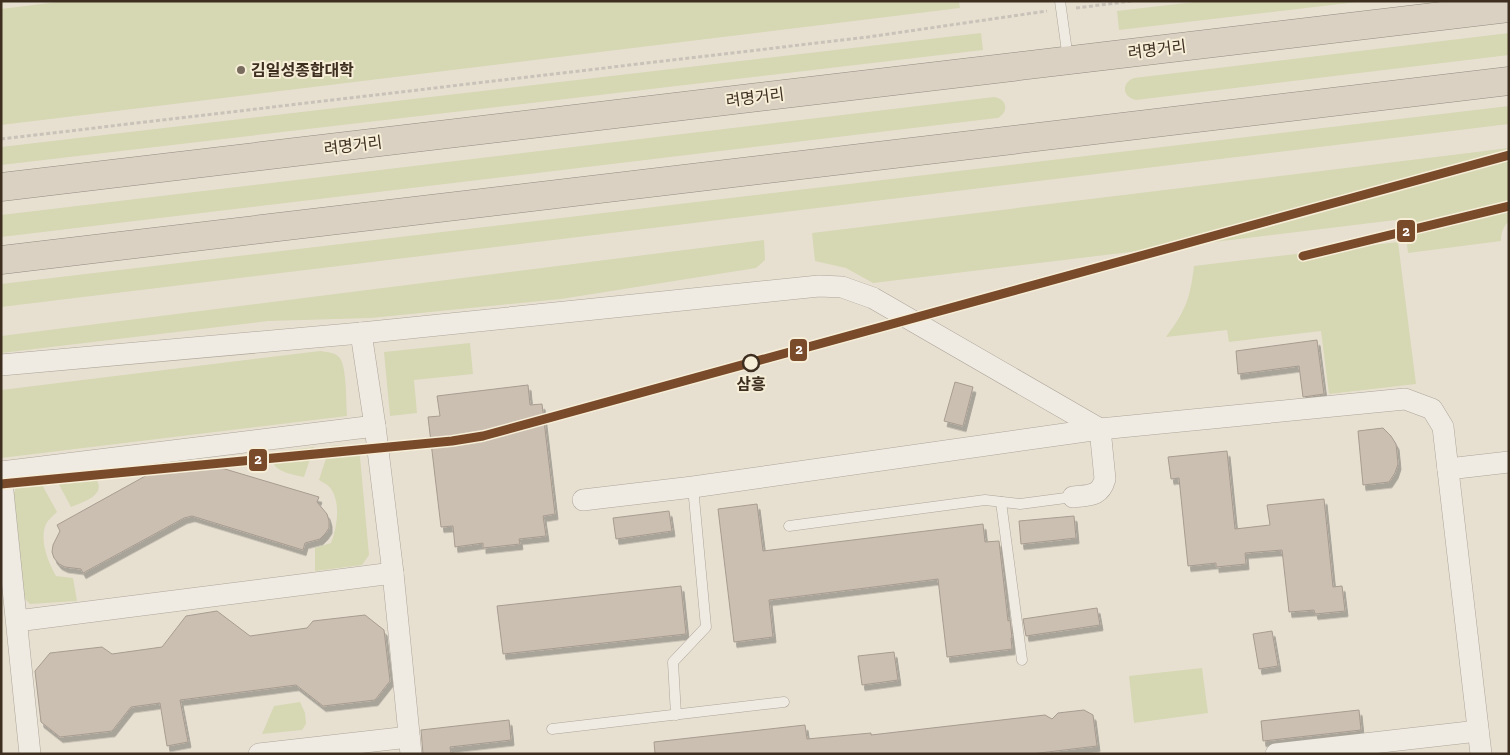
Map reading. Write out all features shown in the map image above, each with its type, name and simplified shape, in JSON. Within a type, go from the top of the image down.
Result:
[{"type":"highway","name":"려명거리","points":[[1,187],[1509,8]]},
{"type":"highway","points":[[1,260],[1509,80]]},
{"type":"street","points":[[1,366],[361,333],[819,286],[842,287],[874,298],[1100,428]]},
{"type":"street","points":[[259,754],[410,745],[376,426],[361,333]]},
{"type":"street","points":[[583,500],[693,487],[1100,428],[1405,399],[1432,409],[1443,427],[1481,754]]},
{"type":"street","points":[[30,754],[1,472],[376,426]]},
{"type":"street","points":[[1073,497],[1096,494],[1103,486],[1105,479],[1100,428]]},
{"type":"street","points":[[1448,470],[1509,462]]},
{"type":"street","points":[[16,621],[393,573]]},
{"type":"street","points":[[1276,754],[1478,731]]},
{"type":"lane","points":[[1061,5],[1068,60]]},
{"type":"lane","points":[[676,714],[673,662],[706,627],[693,487]]},
{"type":"lane","points":[[789,526],[985,500],[1020,504],[1073,497]]},
{"type":"lane","points":[[1001,502],[1022,660]]},
{"type":"lane","points":[[552,729],[784,702]]},
{"type":"path","points":[[1,139],[868,37],[1061,5],[1132,1]]},
{"type":"green space","name":"김일성종합대학","points":[[65,1],[959,1],[960,8],[1,125],[1,9]]},
{"type":"green space","points":[[1203,1],[1366,1],[1119,30],[1117,11]]},
{"type":"green space","points":[[981,33],[983,50],[1,165],[1,147]]},
{"type":"green space","points":[[1509,33],[1509,55],[1136,100],[1128,96],[1125,90],[1127,83],[1134,78]]},
{"type":"green space","points":[[994,97],[1002,100],[1005,106],[1004,113],[997,118],[1,237],[1,215]]},
{"type":"green space","points":[[1509,106],[1509,124],[1,307],[1,284]]},
{"type":"green space","points":[[1509,148],[1509,221],[1501,235],[1501,241],[1408,253],[1404,219],[873,283],[846,268],[815,261],[812,233]]},
{"type":"green space","points":[[764,240],[765,260],[756,268],[561,299],[371,318],[268,321],[1,353],[1,336]]},
{"type":"green space","points":[[1398,242],[1416,384],[1329,394],[1321,331],[1229,342],[1227,330],[1166,337],[1186,304],[1194,266]]},
{"type":"green space","points":[[470,343],[473,374],[414,380],[417,413],[390,416],[384,352]]},
{"type":"green space","points":[[320,351],[335,354],[342,361],[345,376],[347,416],[1,458],[1,390]]},
{"type":"green space","points":[[341,445],[355,448],[360,457],[369,555],[362,565],[315,571],[315,548],[331,543],[337,516],[336,501],[331,489],[319,480],[330,446]]},
{"type":"green space","points":[[314,447],[304,477],[290,474],[277,468],[272,460],[275,454]]},
{"type":"green space","points":[[85,477],[96,479],[99,485],[96,494],[82,503],[71,507],[56,479]]},
{"type":"green space","points":[[40,481],[57,512],[47,522],[44,530],[43,537],[47,558],[56,576],[73,578],[77,601],[30,604],[21,595],[13,496],[16,487],[28,482]]},
{"type":"green space","points":[[1202,668],[1208,713],[1134,723],[1129,676]]},
{"type":"green space","points":[[300,702],[305,713],[306,724],[302,730],[262,734],[274,706]]},
{"type":"building","points":[[1317,340],[1324,394],[1303,397],[1299,366],[1238,374],[1236,351]]},
{"type":"building","points":[[955,382],[973,387],[963,426],[944,421]]},
{"type":"building","points":[[528,385],[530,405],[542,404],[555,514],[543,516],[546,536],[519,539],[520,544],[483,548],[483,543],[455,547],[453,526],[441,527],[428,417],[440,416],[437,396]]},
{"type":"building","points":[[1383,428],[1396,444],[1398,464],[1395,473],[1389,482],[1363,485],[1358,431]]},
{"type":"building","points":[[1227,451],[1235,529],[1270,525],[1267,505],[1324,499],[1333,587],[1342,586],[1345,611],[1315,614],[1314,610],[1289,612],[1282,550],[1245,553],[1246,564],[1216,567],[1216,563],[1188,566],[1179,478],[1171,479],[1168,457]]},
{"type":"building","points":[[194,461],[195,465],[208,464],[319,497],[317,502],[327,514],[329,528],[320,539],[305,543],[303,550],[192,516],[184,518],[83,573],[81,569],[65,567],[59,564],[54,558],[52,552],[53,545],[60,531],[57,525],[167,464]]},
{"type":"building","points":[[757,504],[763,551],[983,524],[985,542],[999,541],[1012,649],[947,657],[938,579],[769,600],[773,637],[734,642],[718,509]]},
{"type":"building","points":[[669,511],[672,531],[616,539],[613,518]]},
{"type":"building","points":[[1074,516],[1076,538],[1021,544],[1019,521]]},
{"type":"building","points":[[681,586],[686,634],[503,654],[497,606]]},
{"type":"building","points":[[1097,608],[1100,625],[1026,636],[1023,619]]},
{"type":"building","points":[[217,611],[250,636],[307,628],[313,621],[365,615],[384,630],[390,681],[375,700],[323,706],[296,685],[180,700],[188,742],[167,746],[160,703],[131,707],[112,731],[60,737],[41,722],[35,671],[50,653],[102,647],[112,654],[162,647],[186,616]]},
{"type":"building","points":[[1272,631],[1278,666],[1259,669],[1253,634]]},
{"type":"building","points":[[894,652],[898,680],[862,685],[858,656]]},
{"type":"building","points":[[1084,710],[1093,715],[1097,746],[1031,754],[655,754],[654,742],[805,725],[807,739],[871,733],[871,735],[1045,715],[1052,719],[1058,713]]},
{"type":"building","points":[[1359,710],[1361,730],[1263,741],[1261,721]]},
{"type":"building","points":[[509,720],[511,740],[450,747],[451,754],[423,754],[421,730]]},
{"type":"transit line","name":"2","points":[[1,484],[452,441],[483,436],[1509,155]]},
{"type":"transit line","name":"2","points":[[1303,256],[1509,206]]},
{"type":"place","name":"김일성종합대학","points":[[241,70]]},
{"type":"place","name":"삼흥","points":[[751,363]]}]
